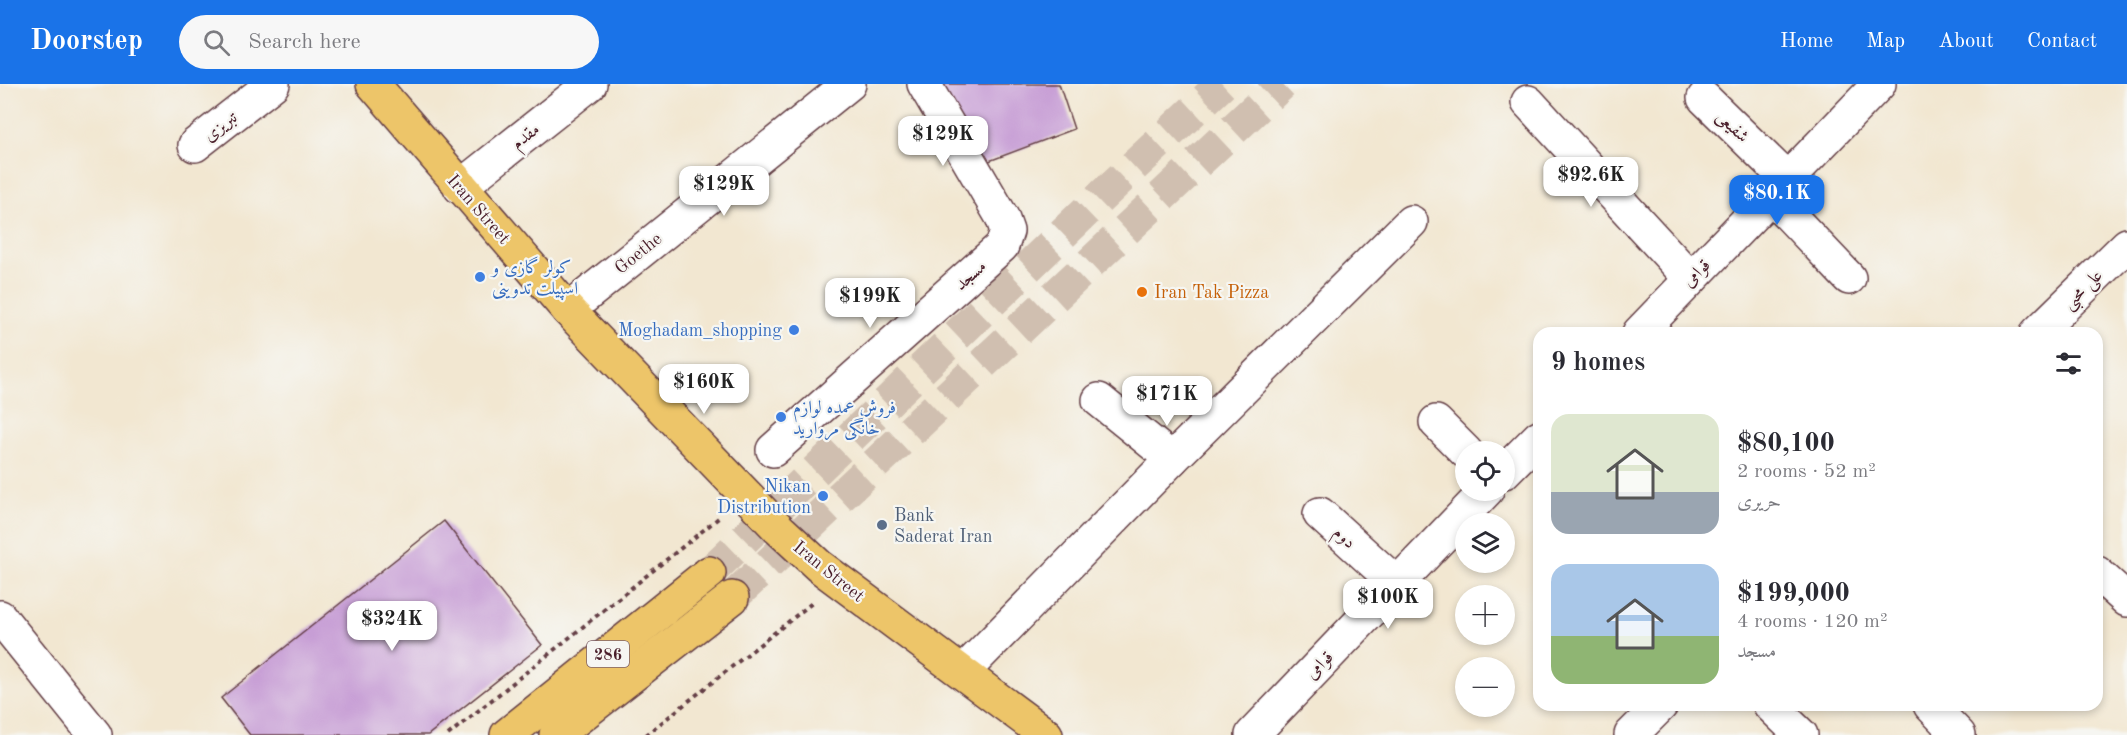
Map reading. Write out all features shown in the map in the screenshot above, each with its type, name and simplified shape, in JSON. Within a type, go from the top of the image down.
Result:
[{"type":"main road","name":"Iran Street","points":[[373,84],[567,310],[746,497],[819,566],[1046,735]]},
{"type":"main road","name":"286","points":[[507,735],[709,573]]},
{"type":"main road","name":"286","points":[[556,735],[732,598]]},
{"type":"street","name":"تبریزی","points":[[195,145],[273,84]]},
{"type":"street","name":"مقدم","points":[[460,187],[590,84]]},
{"type":"street","name":"Goethe","points":[[567,310],[849,84]]},
{"type":"street","name":"مسجد","points":[[773,450],[1002,246],[1007,231],[1002,217],[924,84]]},
{"type":"street","name":"قوامی","points":[[1645,327],[1879,84]]},
{"type":"street","name":"شفیعی","points":[[1704,98],[1779,188],[1849,278]]},
{"type":"street","points":[[1528,102],[1691,279]]},
{"type":"street","points":[[963,672],[1172,459],[1411,222]]},
{"type":"street","name":"علی محبی","points":[[2043,327],[2127,244]]},
{"type":"street","points":[[1099,400],[1172,459]]},
{"type":"street","points":[[1436,422],[1455,441]]},
{"type":"street","points":[[1515,461],[1533,443]]},
{"type":"street","name":"قوامی","points":[[1251,735],[1476,501]]},
{"type":"street","name":"دوم","points":[[1320,514],[1397,584]]},
{"type":"street","points":[[2103,578],[2127,600]]},
{"type":"street","points":[[0,617],[95,735]]},
{"type":"street","points":[[1631,735],[1655,711]]},
{"type":"street","points":[[1776,711],[1801,735]]},
{"type":"street","points":[[1936,711],[1959,735]]},
{"type":"path","points":[[448,735],[746,497]]},
{"type":"path","points":[[646,735],[839,581]]},
{"type":"building","points":[[931,84],[1059,84],[1074,129],[981,164]]},
{"type":"building","points":[[444,521],[542,645],[428,735],[250,735],[221,698]]},
{"type":"tunnel","points":[[709,573],[1105,193],[1222,84]]},
{"type":"tunnel","points":[[732,598],[1282,84]]},
{"type":"place","name":"کولر گازی و اسپیلت تدوینی","points":[[480,277]]},
{"type":"place","name":"Iran Tak Pizza","points":[[1142,292]]},
{"type":"place","name":"Moghadam_shopping","points":[[794,330]]},
{"type":"place","name":"فروش عمده لوازم خانگی مروارید","points":[[781,417]]},
{"type":"place","name":"Nikan Distribution","points":[[823,496]]},
{"type":"place","name":"Bank Saderat Iran","points":[[882,525]]}]
